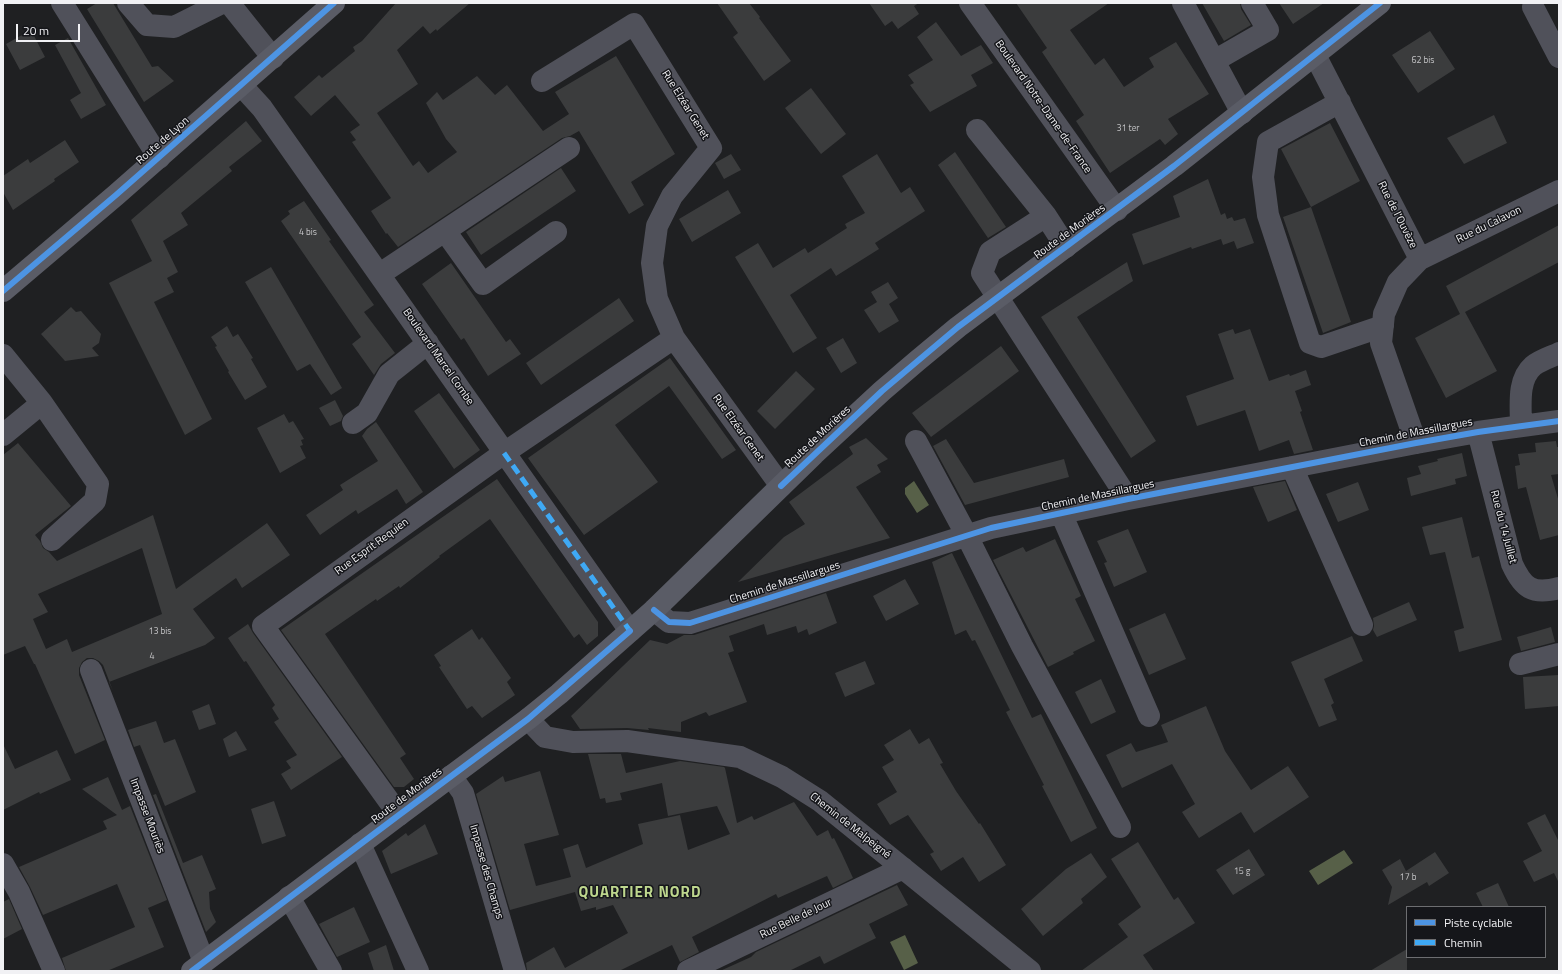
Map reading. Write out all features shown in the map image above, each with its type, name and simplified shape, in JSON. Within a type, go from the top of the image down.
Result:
[{"type":"main road","name":"Route de Lyon","points":[[3,292],[159,158],[334,3]]},
{"type":"main road","name":"Route de Morières","points":[[198,966],[528,719],[654,610],[781,486],[882,391],[958,327],[1117,210],[1242,113],[1377,4]]},
{"type":"street","points":[[62,3],[159,158]]},
{"type":"street","points":[[128,3],[147,25],[174,27],[222,3]]},
{"type":"street","points":[[229,3],[273,58]]},
{"type":"street","name":"Boulevard Notre-Dame-de-France","points":[[970,3],[1117,210]]},
{"type":"street","points":[[1183,3],[1242,113]]},
{"type":"street","points":[[1214,61],[1268,30],[1252,3]]},
{"type":"street","points":[[1533,7],[1559,57]]},
{"type":"street","name":"Rue Elzéar Genet","points":[[542,81],[634,24],[711,148],[672,196],[657,226],[652,263],[657,298],[674,338],[781,486]]},
{"type":"street","name":"Rue de l'Ouvèze","points":[[1315,55],[1420,259],[1398,282],[1384,314],[1381,343],[1416,443]]},
{"type":"street","name":"Boulevard Marcel Combe","points":[[241,85],[262,108],[630,632]]},
{"type":"street","points":[[1340,102],[1268,142],[1263,177],[1268,215],[1310,343],[1321,346],[1382,326]]},
{"type":"street","points":[[977,130],[1046,216],[1066,247]]},
{"type":"street","points":[[380,274],[569,148]]},
{"type":"street","name":"Rue du Calavon","points":[[1420,259],[1559,191]]},
{"type":"street","points":[[1046,216],[990,252],[982,274],[1128,499]]},
{"type":"street","points":[[445,231],[484,284],[556,232]]},
{"type":"street","name":"Rue Esprit Requien","points":[[399,815],[263,626],[504,453],[674,338]]},
{"type":"street","points":[[353,423],[366,413],[389,374],[428,343]]},
{"type":"street","points":[[1520,426],[1521,394],[1524,378],[1534,365],[1559,353]]},
{"type":"street","points":[[3,355],[42,403],[75,453],[98,484],[95,501],[52,540]]},
{"type":"street","points":[[3,435],[42,403]]},
{"type":"street","name":"Chemin de Massillargues","points":[[654,610],[669,622],[690,623],[991,528],[1128,499],[1416,443],[1478,432],[1559,421]]},
{"type":"street","name":"Rue du 14 Juillet","points":[[1478,432],[1512,564],[1518,578],[1531,590],[1547,591],[1559,588]]},
{"type":"street","points":[[916,442],[1022,646],[1120,827]]},
{"type":"street","points":[[1292,467],[1362,625]]},
{"type":"street","points":[[1061,513],[1149,716]]},
{"type":"street","points":[[1520,664],[1559,654]]},
{"type":"street","name":"Impasse Mouriès","points":[[91,670],[198,966]]},
{"type":"street","name":"Chemin de Malpeigné","points":[[528,719],[545,737],[573,742],[627,741],[740,757],[782,777],[820,801],[1029,971]]},
{"type":"street","name":"Impasse des Champs","points":[[451,776],[463,793],[515,971]]},
{"type":"street","points":[[360,844],[418,971]]},
{"type":"street","points":[[3,864],[19,892],[54,971]]},
{"type":"street","name":"Rue Belle de Jour","points":[[688,971],[903,868]]},
{"type":"street","points":[[289,897],[331,971]]},
{"type":"shaded area","points":[[914,481],[929,505],[917,513],[905,494],[905,488]]},
{"type":"shaded area","points":[[1344,850],[1353,863],[1318,885],[1309,871]]},
{"type":"shaded area","points":[[905,935],[918,963],[904,970],[890,942]]},
{"type":"building","points":[[97,3],[113,3],[152,67],[158,66],[174,81],[144,102],[87,9]]},
{"type":"building","points":[[396,3],[470,3],[437,31],[436,29],[430,34],[423,26],[397,50],[418,84],[377,113],[413,166],[419,161],[428,173],[457,152],[446,139],[426,103],[437,92],[443,100],[477,76],[495,95],[507,85],[543,131],[569,114],[555,92],[616,56],[675,154],[631,182],[644,205],[629,214],[579,131],[562,138],[398,247],[387,233],[386,234],[371,211],[391,198],[352,142],[356,140],[350,132],[360,125],[335,95],[311,116],[294,97],[319,75],[322,78],[355,51],[353,47],[362,41]]},
{"type":"building","points":[[717,3],[749,3],[791,61],[764,81],[733,37],[738,33]]},
{"type":"building","points":[[869,3],[919,3],[914,6],[919,14],[898,29],[892,21],[885,26]]},
{"type":"building","points":[[1016,3],[1109,3],[1070,30],[1095,65],[1104,58],[1124,87],[1154,67],[1149,58],[1176,42],[1209,94],[1168,119],[1178,134],[1165,145],[1160,139],[1110,173],[1076,121],[1084,115],[1042,52],[1047,48]]},
{"type":"building","points":[[1202,3],[1240,3],[1241,9],[1251,25],[1224,41]]},
{"type":"building","points":[[1279,3],[1324,3],[1293,24]]},
{"type":"building","points":[[936,22],[961,56],[981,45],[993,63],[971,75],[977,86],[930,112],[910,85],[914,83],[908,75],[933,60],[917,37]]},
{"type":"building","points":[[31,30],[45,57],[20,70],[6,44]]},
{"type":"building","points":[[1430,31],[1455,69],[1418,93],[1392,55]]},
{"type":"building","points":[[68,38],[106,105],[81,119],[70,100],[81,93],[55,45]]},
{"type":"building","points":[[811,88],[846,134],[821,154],[785,108]]},
{"type":"building","points":[[1494,115],[1507,143],[1464,164],[1447,138]]},
{"type":"building","points":[[246,121],[262,141],[229,167],[232,171],[181,213],[188,225],[163,241],[178,272],[167,278],[174,292],[154,302],[212,419],[185,435],[109,283],[152,261],[131,220]]},
{"type":"building","points":[[1330,123],[1360,181],[1311,207],[1281,149]]},
{"type":"building","points":[[65,140],[79,162],[54,179],[55,181],[13,210],[3,192],[3,176],[28,159],[30,163]]},
{"type":"building","points":[[955,152],[1006,227],[988,238],[938,165]]},
{"type":"building","points":[[731,154],[741,170],[724,179],[715,163]]},
{"type":"building","points":[[877,154],[901,193],[910,187],[925,211],[875,243],[879,249],[836,276],[831,268],[790,295],[817,338],[793,353],[735,257],[758,243],[773,268],[805,248],[808,253],[847,228],[845,224],[865,213],[842,176]]},
{"type":"building","points":[[561,168],[576,191],[481,255],[466,232]]},
{"type":"building","points":[[1208,179],[1221,215],[1225,213],[1227,219],[1232,217],[1234,221],[1245,218],[1254,243],[1237,249],[1234,241],[1223,245],[1221,239],[1192,249],[1191,247],[1143,265],[1132,234],[1180,217],[1173,196]]},
{"type":"building","points":[[728,190],[741,213],[692,242],[679,219]]},
{"type":"building","points":[[304,201],[331,240],[329,241],[374,305],[364,312],[395,353],[381,364],[374,375],[352,344],[361,337],[281,221],[290,214],[288,211]]},
{"type":"building","points":[[1311,207],[1351,322],[1323,333],[1283,217]]},
{"type":"building","points":[[1559,225],[1559,262],[1465,312],[1497,371],[1446,398],[1415,338],[1460,314],[1446,286]]},
{"type":"building","points":[[1127,262],[1133,281],[1077,317],[1156,441],[1131,458],[1041,317]]},
{"type":"building","points":[[451,263],[506,342],[510,339],[521,354],[488,376],[464,338],[461,340],[422,284]]},
{"type":"building","points":[[271,267],[342,388],[331,395],[310,364],[297,371],[245,282]]},
{"type":"building","points":[[888,282],[898,298],[889,304],[899,321],[879,333],[864,310],[877,302],[871,292]]},
{"type":"building","points":[[619,298],[634,321],[541,385],[526,363]]},
{"type":"building","points":[[71,307],[76,312],[81,311],[101,334],[99,343],[92,348],[99,356],[65,361],[41,334]]},
{"type":"building","points":[[227,326],[233,337],[238,334],[253,358],[251,359],[267,387],[245,400],[228,372],[229,371],[215,347],[217,346],[211,337]]},
{"type":"building","points":[[1233,329],[1235,334],[1250,329],[1269,381],[1306,370],[1311,385],[1295,391],[1302,411],[1300,412],[1313,450],[1294,454],[1289,440],[1259,451],[1245,410],[1197,426],[1186,396],[1234,379],[1218,334]]},
{"type":"building","points":[[843,338],[857,363],[841,373],[826,348]]},
{"type":"building","points":[[1001,346],[1019,371],[931,437],[912,413]]},
{"type":"building","points":[[670,358],[736,450],[722,459],[669,386],[615,425],[658,482],[584,535],[528,458]]},
{"type":"building","points":[[796,371],[815,389],[775,429],[757,411]]},
{"type":"building","points":[[439,393],[480,450],[454,469],[414,411]]},
{"type":"building","points":[[335,400],[343,416],[341,421],[330,426],[319,408]]},
{"type":"building","points":[[284,414],[289,423],[293,421],[304,439],[301,440],[303,445],[300,446],[306,458],[280,473],[257,428]]},
{"type":"building","points":[[376,422],[423,492],[406,504],[397,489],[358,514],[356,510],[320,535],[306,515],[343,490],[340,485],[378,461],[362,436],[367,429]]},
{"type":"building","points":[[866,438],[888,459],[877,465],[881,472],[856,487],[890,538],[738,582],[784,537],[805,524],[789,502],[853,454],[849,447]]},
{"type":"building","points":[[946,439],[974,483],[1064,459],[1069,477],[965,505],[933,446]]},
{"type":"building","points":[[1556,441],[1557,447],[1559,447],[1559,474],[1551,475],[1559,502],[1559,535],[1540,540],[1526,487],[1518,489],[1515,466],[1520,465],[1518,454],[1536,452],[1535,443]]},
{"type":"building","points":[[18,443],[71,506],[35,535],[43,548],[57,561],[153,515],[176,589],[267,523],[290,555],[242,588],[236,578],[193,609],[215,638],[205,645],[109,682],[103,665],[99,661],[93,658],[87,658],[82,662],[79,668],[79,675],[105,740],[75,754],[35,664],[25,646],[3,655],[3,455]],"holes":[[[142,548],[162,614],[72,652],[67,639],[46,649],[33,619],[48,612],[38,594]]]},
{"type":"building","points":[[1462,453],[1467,476],[1455,479],[1456,484],[1411,496],[1407,478],[1421,474],[1418,466],[1438,461],[1437,459]]},
{"type":"building","points":[[497,479],[598,622],[598,636],[587,645],[579,634],[574,638],[490,519],[439,556],[440,557],[400,588],[399,586],[377,601],[376,599],[325,634],[406,754],[400,758],[414,779],[404,787],[394,787],[281,630]]},
{"type":"building","points":[[1285,481],[1297,510],[1268,522],[1253,487]]},
{"type":"building","points":[[1358,482],[1369,510],[1338,522],[1326,494]]},
{"type":"building","points":[[1462,517],[1472,558],[1479,556],[1502,640],[1459,652],[1454,631],[1464,628],[1445,552],[1430,555],[1422,527]]},
{"type":"building","points":[[1128,529],[1147,572],[1114,587],[1104,563],[1107,562],[1097,541]]},
{"type":"building","points":[[1055,539],[1081,596],[1075,599],[1095,641],[1073,652],[1074,654],[1048,667],[993,560],[1023,547],[1026,552]]},
{"type":"building","points":[[952,553],[1032,718],[1041,714],[1097,828],[1071,842],[1042,786],[1044,785],[1006,712],[1010,710],[975,640],[972,641],[966,630],[955,635],[932,562]]},
{"type":"building","points":[[905,579],[919,604],[886,621],[873,596]]},
{"type":"building","points":[[826,593],[837,623],[809,635],[807,629],[798,633],[796,626],[767,635],[764,624],[729,636],[734,651],[728,653],[747,702],[709,716],[706,712],[681,722],[681,732],[648,728],[649,730],[627,728],[580,729],[571,716],[650,640],[667,644],[684,635],[694,635]]},
{"type":"building","points":[[1409,602],[1417,620],[1377,637],[1373,630],[1373,618]]},
{"type":"building","points":[[1165,613],[1186,659],[1149,675],[1129,629]]},
{"type":"building","points":[[248,624],[342,757],[291,790],[281,774],[291,768],[286,761],[297,755],[274,722],[279,719],[272,708],[275,705],[246,661],[244,662],[228,638]]},
{"type":"building","points":[[1551,627],[1555,642],[1521,651],[1517,637]]},
{"type":"building","points":[[472,629],[479,640],[482,637],[511,678],[507,682],[515,695],[482,718],[472,706],[467,709],[439,667],[441,666],[434,655]]},
{"type":"building","points":[[1352,636],[1363,661],[1324,679],[1334,703],[1331,705],[1337,720],[1319,727],[1291,662]]},
{"type":"building","points":[[865,661],[875,684],[845,697],[835,673]]},
{"type":"building","points":[[1559,675],[1559,706],[1525,709],[1523,677]]},
{"type":"building","points":[[1101,679],[1116,712],[1091,724],[1075,692]]},
{"type":"building","points":[[209,704],[216,724],[199,730],[192,711]]},
{"type":"building","points":[[1206,706],[1225,751],[1251,790],[1288,766],[1309,797],[1254,833],[1241,812],[1199,838],[1182,812],[1195,804],[1172,764],[1122,788],[1106,755],[1131,743],[1136,752],[1168,742],[1161,725]]},
{"type":"building","points":[[156,721],[164,743],[175,739],[196,792],[165,806],[140,745],[134,747],[128,730]]},
{"type":"building","points":[[910,729],[919,744],[929,738],[943,763],[940,764],[956,791],[979,824],[980,823],[1006,865],[979,882],[963,857],[941,871],[930,854],[934,852],[908,815],[890,825],[877,804],[897,792],[882,767],[894,760],[884,745]]},
{"type":"building","points":[[236,731],[247,750],[229,757],[223,739]]},
{"type":"building","points":[[3,744],[15,769],[57,750],[71,780],[40,794],[39,792],[3,810]]},
{"type":"building","points":[[588,754],[621,754],[626,773],[680,761],[724,767],[737,823],[752,816],[754,820],[794,802],[817,836],[828,830],[832,839],[834,838],[853,878],[833,888],[827,876],[778,898],[776,894],[692,937],[699,952],[680,962],[672,945],[619,971],[527,971],[526,963],[554,947],[565,968],[628,933],[613,905],[596,910],[596,907],[581,911],[575,892],[510,910],[476,794],[503,776],[505,782],[540,771],[559,835],[524,844],[536,886],[571,877],[563,849],[578,844],[586,868],[643,844],[638,824],[680,815],[688,850],[730,834],[717,806],[668,816],[662,783],[620,793],[622,800],[606,803],[605,798],[600,799]]},
{"type":"building","points":[[108,777],[122,810],[130,806],[167,900],[148,908],[164,947],[107,971],[66,971],[62,958],[135,927],[117,884],[43,915],[19,867],[107,829],[103,821],[117,815],[82,789]]},
{"type":"building","points":[[156,794],[183,863],[202,855],[216,889],[209,892],[210,909],[216,922],[206,932],[153,795]]},
{"type":"building","points":[[274,801],[286,836],[262,844],[251,809]]},
{"type":"building","points":[[1545,814],[1559,842],[1559,883],[1554,873],[1534,882],[1523,861],[1542,851],[1527,823]]},
{"type":"building","points":[[425,824],[438,854],[391,874],[382,851],[406,833],[408,836]]},
{"type":"building","points":[[1138,842],[1174,900],[1178,897],[1195,923],[1143,955],[1154,971],[1081,971],[1128,937],[1118,924],[1141,907],[1111,859]]},
{"type":"building","points":[[1249,849],[1265,875],[1233,895],[1216,870]]},
{"type":"building","points":[[1435,852],[1449,873],[1429,886],[1427,882],[1388,905],[1392,887],[1382,870],[1400,859],[1406,871]]},
{"type":"building","points":[[1091,853],[1107,877],[1081,899],[1083,903],[1043,936],[1021,909],[1066,869]]},
{"type":"building","points":[[1498,883],[1509,906],[1482,906],[1476,893]]},
{"type":"building","points":[[897,885],[908,905],[869,924],[876,938],[824,964],[820,956],[789,971],[720,971],[751,957],[756,952]]},
{"type":"building","points":[[9,899],[22,929],[3,939],[3,902]]},
{"type":"building","points":[[354,907],[370,942],[337,957],[319,924]]},
{"type":"building","points":[[386,945],[394,971],[374,971],[368,953]]},
{"type":"building","points":[[1406,950],[1407,971],[1370,971]]},
{"type":"marked path","points":[[504,453],[630,631]]},
{"type":"cycle path","points":[[3,291],[116,195],[334,3]]},
{"type":"cycle path","points":[[781,486],[882,391],[958,327],[1174,166],[1380,3]]},
{"type":"cycle path","points":[[654,610],[669,622],[690,623],[991,528],[1128,499],[1416,443],[1478,432],[1559,421]]},
{"type":"cycle path","points":[[192,971],[528,719],[630,631]]},
{"type":"district","name":"QUARTIER NORD","points":[[640,893]]}]
